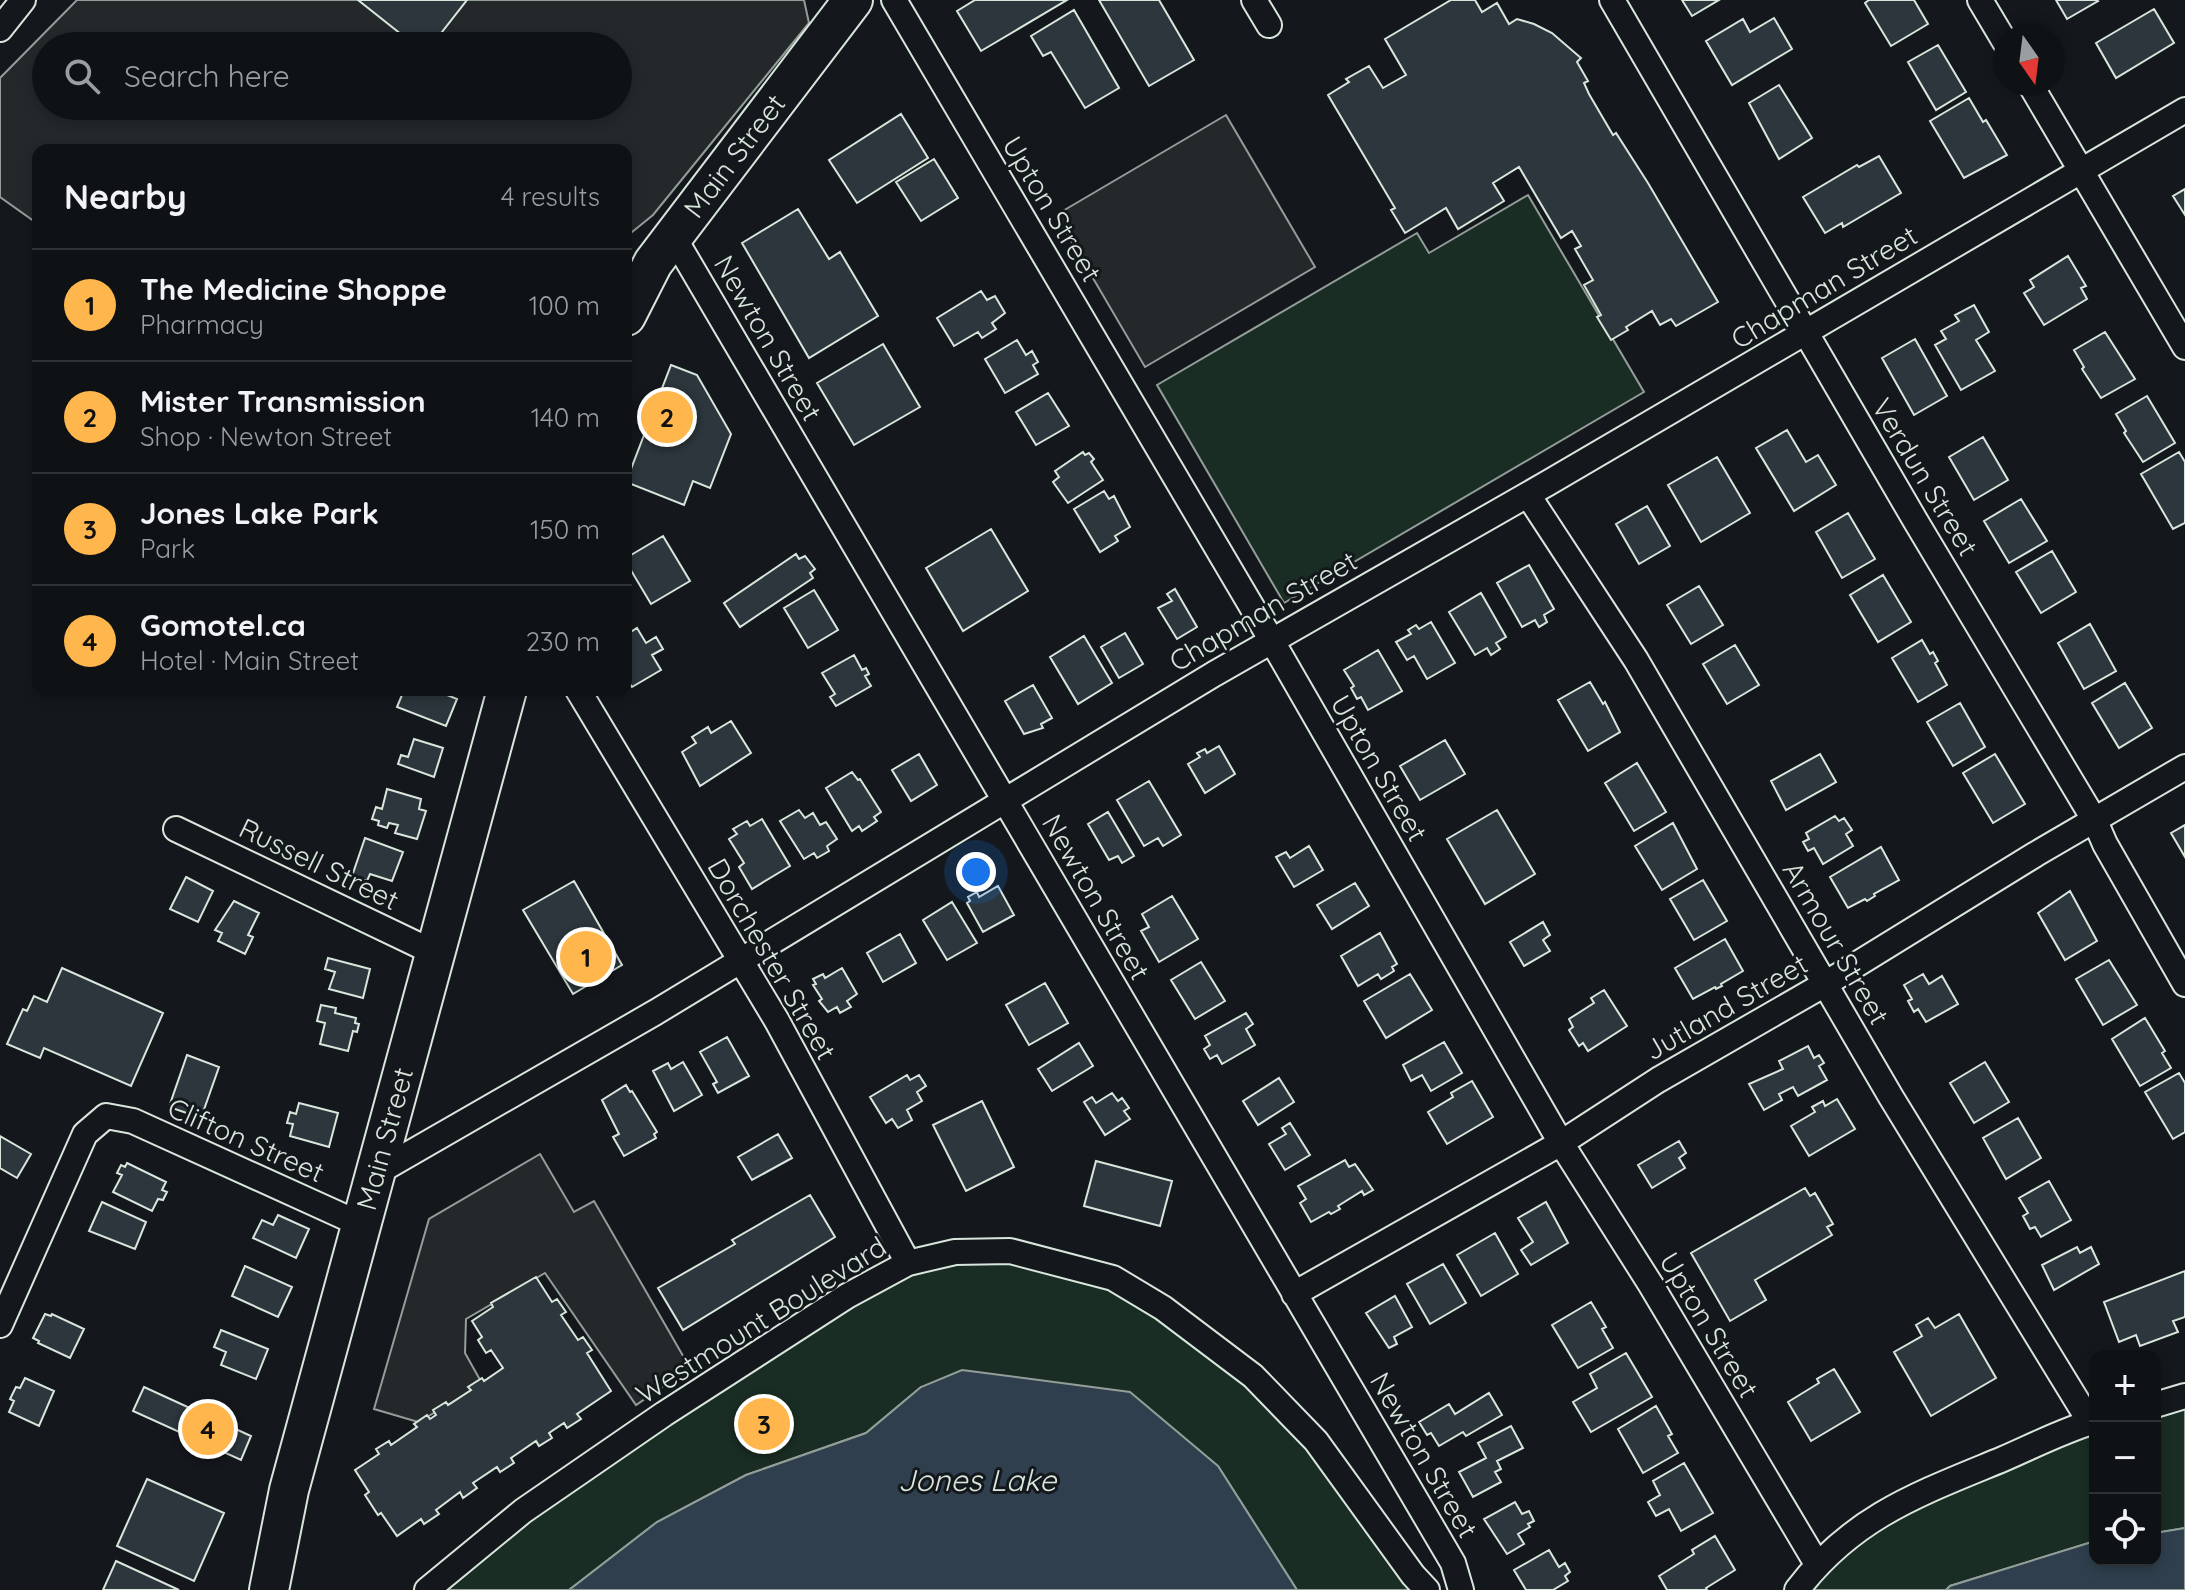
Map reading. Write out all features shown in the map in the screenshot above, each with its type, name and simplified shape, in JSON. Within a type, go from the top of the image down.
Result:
[{"type":"main road","name":"Main Street","points":[[632,304],[653,263],[853,0]]},
{"type":"main road","name":"Main Street","points":[[269,1590],[289,1490],[505,696]]},
{"type":"street","points":[[0,29],[23,0]]},
{"type":"street","name":"Upton Street","points":[[894,0],[1272,641],[1561,1143],[1651,1285],[1817,1564]]},
{"type":"street","points":[[1254,0],[1269,25]]},
{"type":"street","name":"Verdun Street","points":[[1612,0],[2095,821],[2185,984]]},
{"type":"street","points":[[1980,0],[1994,24]]},
{"type":"street","points":[[2037,96],[2185,347]]},
{"type":"street","name":"Chapman Street","points":[[376,1173],[656,1012],[1272,641],[1776,351],[1804,331],[2185,110]]},
{"type":"street","name":"Newton Street","points":[[673,236],[1453,1563],[1461,1590]]},
{"type":"street","name":"Armour Street","points":[[1528,495],[1636,660],[1825,984],[2089,1417]]},
{"type":"street","name":"Dorchester Street","points":[[582,696],[777,1021],[908,1263]]},
{"type":"street","name":"Jutland Street","points":[[1294,1294],[1561,1143],[1658,1080],[1825,984],[2185,767]]},
{"type":"street","name":"Russell Street","points":[[176,829],[435,953]]},
{"type":"street","name":"Clifton Street","points":[[0,1325],[85,1134],[106,1116],[133,1121],[360,1224]]},
{"type":"street","name":"Westmount Boulevard","points":[[427,1590],[523,1511],[847,1296],[908,1263],[955,1252],[1010,1251],[1113,1278],[1163,1308],[1253,1376],[1316,1441],[1427,1590]]},
{"type":"street","points":[[2161,1403],[2185,1396]]},
{"type":"street","points":[[1797,1590],[1817,1564],[1855,1530],[1912,1497],[2089,1423]]},
{"type":"green space","points":[[1528,195],[1644,392],[1284,603],[1157,385],[1417,233],[1429,253]]},
{"type":"green space","points":[[955,1252],[1113,1278],[1253,1376],[1427,1590],[1297,1590],[1218,1466],[921,1387],[866,1433],[746,1475],[657,1522],[569,1590],[427,1590],[847,1296]]},
{"type":"green space","points":[[2185,1396],[2185,1528],[2161,1532],[2161,1422],[2161,1402]]},
{"type":"green space","points":[[2089,1424],[2089,1543],[1950,1586],[1946,1590],[1797,1590],[1855,1530]]},
{"type":"shaded area","points":[[77,0],[804,0],[809,23],[653,215],[632,232],[632,144],[32,144],[32,220],[0,197],[0,78],[32,46],[32,120],[632,120],[632,32],[45,32]]},
{"type":"shaded area","points":[[1226,115],[1315,267],[1145,367],[1056,215]]},
{"type":"shaded area","points":[[540,1154],[574,1212],[594,1201],[690,1368],[636,1405],[545,1273],[466,1319],[465,1353],[483,1385],[418,1422],[374,1409],[429,1219]]},
{"type":"water","name":"Jones Lake","points":[[962,1370],[1130,1392],[1218,1466],[1297,1590],[569,1590],[657,1522],[746,1475],[866,1433],[921,1387]]},
{"type":"water","points":[[2185,1528],[2185,1590],[1946,1590],[1950,1586],[2089,1543],[2089,1566],[2161,1566],[2161,1532]]},
{"type":"building","points":[[358,0],[467,0],[442,32],[398,32]]},
{"type":"building","points":[[975,0],[1067,0],[981,51],[957,11]]},
{"type":"building","points":[[1099,0],[1159,0],[1194,60],[1149,86]]},
{"type":"building","points":[[1451,0],[1475,0],[1482,12],[1497,3],[1509,24],[1517,19],[1534,24],[1552,33],[1581,58],[1577,62],[1588,81],[1584,83],[1589,94],[1613,135],[1616,133],[1648,183],[1718,302],[1676,326],[1671,319],[1660,325],[1652,311],[1611,340],[1597,317],[1601,315],[1584,285],[1593,280],[1575,249],[1581,246],[1572,231],[1561,238],[1519,167],[1493,183],[1504,201],[1458,229],[1446,208],[1405,233],[1391,210],[1395,208],[1328,95],[1349,82],[1346,79],[1369,66],[1383,88],[1406,75],[1385,39]]},
{"type":"building","points":[[1682,0],[1719,0],[1692,16]]},
{"type":"building","points":[[1869,0],[1914,0],[1928,24],[1891,46],[1865,3]]},
{"type":"building","points":[[2056,0],[2097,0],[2098,1],[2067,19]]},
{"type":"building","points":[[2154,9],[2174,43],[2116,78],[2096,43]]},
{"type":"building","points":[[1074,10],[1119,88],[1085,108],[1051,52],[1043,56],[1031,36]]},
{"type":"building","points":[[1774,18],[1792,49],[1732,85],[1706,41],[1743,19],[1750,32]]},
{"type":"building","points":[[1938,45],[1966,92],[1936,110],[1908,62]]},
{"type":"building","points":[[1779,85],[1812,138],[1779,159],[1749,103]]},
{"type":"building","points":[[1969,98],[2007,155],[1964,178],[1930,121]]},
{"type":"building","points":[[901,114],[928,158],[857,203],[829,160]]},
{"type":"building","points":[[1879,156],[1901,193],[1843,227],[1842,223],[1825,233],[1803,197],[1857,165],[1859,167]]},
{"type":"building","points":[[934,159],[958,198],[921,221],[896,182]]},
{"type":"building","points":[[2185,189],[2185,215],[2173,196]]},
{"type":"building","points":[[798,209],[829,259],[840,252],[878,316],[809,358],[742,243]]},
{"type":"building","points":[[2068,256],[2086,286],[2081,288],[2087,299],[2044,325],[2024,293],[2034,287],[2030,280]]},
{"type":"building","points":[[981,291],[987,300],[995,296],[1005,313],[992,323],[996,329],[982,338],[978,332],[954,346],[937,318]]},
{"type":"building","points":[[1974,305],[1989,332],[1976,340],[1995,371],[1961,390],[1935,345],[1946,339],[1941,331],[1959,321],[1955,315]]},
{"type":"building","points":[[2105,332],[2135,379],[2101,398],[2074,350]]},
{"type":"building","points":[[1915,339],[1947,396],[1914,415],[1882,358]]},
{"type":"building","points":[[1017,340],[1026,355],[1032,351],[1038,362],[1033,365],[1038,374],[1005,393],[985,359]]},
{"type":"building","points":[[883,344],[920,407],[854,445],[817,383]]},
{"type":"building","points":[[671,365],[697,375],[731,434],[710,488],[693,481],[684,505],[632,484],[632,466]]},
{"type":"building","points":[[1048,393],[1069,426],[1036,445],[1016,412]]},
{"type":"building","points":[[2147,396],[2175,443],[2143,462],[2116,414]]},
{"type":"building","points":[[1787,430],[1806,462],[1818,455],[1836,485],[1794,511],[1756,448]]},
{"type":"building","points":[[1983,437],[2008,480],[1974,500],[1949,457]]},
{"type":"building","points":[[1083,452],[1094,459],[1091,462],[1103,480],[1068,503],[1053,482],[1059,477],[1055,471]]},
{"type":"building","points":[[2179,452],[2185,462],[2185,523],[2173,529],[2141,474]]},
{"type":"building","points":[[1717,457],[1750,513],[1701,542],[1668,485]]},
{"type":"building","points":[[1104,491],[1109,499],[1114,496],[1130,527],[1115,536],[1118,541],[1100,552],[1074,509]]},
{"type":"building","points":[[2021,499],[2047,541],[2009,563],[1984,521]]},
{"type":"building","points":[[1647,506],[1670,546],[1639,564],[1616,524]]},
{"type":"building","points":[[1848,513],[1875,559],[1842,578],[1816,532]]},
{"type":"building","points":[[991,529],[1028,591],[963,631],[926,568]]},
{"type":"building","points":[[663,536],[690,581],[651,604],[632,572],[632,554]]},
{"type":"building","points":[[2052,551],[2076,592],[2041,613],[2016,572]]},
{"type":"building","points":[[796,554],[799,559],[805,556],[815,569],[810,573],[813,578],[740,627],[724,603]]},
{"type":"building","points":[[1529,565],[1554,609],[1544,615],[1547,622],[1539,627],[1535,620],[1522,627],[1497,583]]},
{"type":"building","points":[[1883,575],[1911,622],[1878,642],[1850,595]]},
{"type":"building","points":[[1699,586],[1723,625],[1691,644],[1667,605]]},
{"type":"building","points":[[1175,589],[1197,627],[1177,639],[1158,608],[1172,601],[1167,594]]},
{"type":"building","points":[[814,590],[838,630],[808,648],[784,608]]},
{"type":"building","points":[[1481,593],[1506,637],[1496,643],[1500,649],[1491,655],[1487,648],[1475,655],[1449,612]]},
{"type":"building","points":[[1431,622],[1455,663],[1427,679],[1414,656],[1407,660],[1396,642],[1411,634],[1408,630],[1416,625],[1419,629]]},
{"type":"building","points":[[2090,624],[2116,671],[2084,689],[2058,643]]},
{"type":"building","points":[[637,628],[646,643],[656,637],[663,649],[652,655],[661,670],[632,687],[632,631]]},
{"type":"building","points":[[1125,633],[1143,664],[1119,678],[1101,647]]},
{"type":"building","points":[[1084,636],[1112,683],[1078,704],[1050,657]]},
{"type":"building","points":[[1922,640],[1938,661],[1935,663],[1947,685],[1918,702],[1892,658]]},
{"type":"building","points":[[1735,645],[1759,685],[1727,704],[1703,664]]},
{"type":"building","points":[[1378,650],[1402,691],[1368,710],[1361,697],[1357,699],[1351,688],[1354,686],[1344,670]]},
{"type":"building","points":[[854,655],[862,670],[866,668],[869,674],[865,676],[871,686],[836,706],[830,697],[835,694],[822,673]]},
{"type":"building","points":[[1590,682],[1603,704],[1605,702],[1620,732],[1588,751],[1558,700]]},
{"type":"building","points":[[2125,683],[2152,728],[2119,748],[2092,703]]},
{"type":"building","points":[[1033,685],[1052,718],[1041,724],[1043,728],[1024,734],[1005,701]]},
{"type":"building","points":[[402,696],[450,696],[457,699],[446,726],[397,707]]},
{"type":"building","points":[[1960,703],[1985,747],[1953,766],[1927,722]]},
{"type":"building","points":[[731,721],[751,753],[700,786],[682,752],[696,743],[692,737],[708,727],[711,733]]},
{"type":"building","points":[[414,739],[443,748],[434,777],[398,764],[401,755],[408,757]]},
{"type":"building","points":[[1445,740],[1465,774],[1420,800],[1400,766]]},
{"type":"building","points":[[1219,746],[1235,774],[1205,793],[1188,764],[1200,757],[1197,753],[1205,749],[1207,753]]},
{"type":"building","points":[[919,754],[937,785],[911,801],[892,770]]},
{"type":"building","points":[[1820,754],[1836,782],[1786,810],[1771,781]]},
{"type":"building","points":[[1995,754],[2025,804],[1993,823],[1963,773]]},
{"type":"building","points":[[1637,763],[1666,812],[1634,831],[1605,783]]},
{"type":"building","points":[[852,772],[881,812],[874,817],[877,821],[862,831],[859,826],[852,831],[826,788]]},
{"type":"building","points":[[1149,781],[1181,835],[1163,846],[1158,838],[1144,846],[1117,800]]},
{"type":"building","points":[[387,789],[421,799],[419,809],[426,811],[417,839],[395,833],[398,825],[389,823],[387,828],[372,819],[376,807],[382,809]]},
{"type":"building","points":[[799,810],[805,818],[813,813],[820,825],[826,822],[837,839],[827,846],[829,851],[817,858],[814,853],[804,859],[780,821]]},
{"type":"building","points":[[1497,810],[1535,874],[1485,904],[1447,839]]},
{"type":"building","points":[[1108,812],[1134,856],[1122,863],[1118,856],[1109,860],[1088,824]]},
{"type":"building","points":[[1835,816],[1839,821],[1844,818],[1852,830],[1846,834],[1853,846],[1823,864],[1814,848],[1808,851],[1803,842],[1809,839],[1806,833]]},
{"type":"building","points":[[762,819],[790,866],[752,889],[739,867],[744,863],[729,839],[737,834],[733,829],[747,821],[750,826]]},
{"type":"building","points":[[1673,823],[1697,869],[1662,890],[1635,846]]},
{"type":"building","points":[[2185,825],[2185,857],[2171,833]]},
{"type":"building","points":[[365,838],[403,852],[392,881],[370,874],[367,881],[352,876]]},
{"type":"building","points":[[1309,846],[1323,870],[1294,887],[1276,857],[1286,852],[1290,858]]},
{"type":"building","points":[[1881,847],[1899,880],[1867,901],[1865,899],[1848,908],[1830,877]]},
{"type":"building","points":[[186,877],[213,891],[198,922],[170,909]]},
{"type":"building","points":[[1703,880],[1727,921],[1694,940],[1670,899]]},
{"type":"building","points":[[574,881],[622,965],[573,994],[523,910]]},
{"type":"building","points":[[1355,883],[1369,906],[1332,929],[1317,905]]},
{"type":"building","points":[[998,886],[1014,915],[983,932],[967,903],[970,901],[968,897],[977,892],[979,897]]},
{"type":"building","points":[[2070,891],[2097,941],[2065,960],[2038,913]]},
{"type":"building","points":[[1172,896],[1198,939],[1159,962],[1141,931],[1149,927],[1142,914]]},
{"type":"building","points":[[234,901],[259,913],[248,935],[253,937],[245,954],[218,941],[222,933],[215,930]]},
{"type":"building","points":[[952,902],[977,943],[947,960],[923,920]]},
{"type":"building","points":[[1543,922],[1550,935],[1543,940],[1550,951],[1524,966],[1510,942]]},
{"type":"building","points":[[1380,933],[1397,964],[1392,967],[1394,971],[1381,979],[1378,974],[1358,986],[1341,956]]},
{"type":"building","points":[[900,934],[916,963],[883,982],[867,953]]},
{"type":"building","points":[[1725,939],[1743,971],[1722,986],[1693,999],[1675,968]]},
{"type":"building","points":[[328,958],[370,969],[363,998],[329,989],[335,972],[325,969]]},
{"type":"building","points":[[2109,960],[2137,1005],[2103,1025],[2076,979]]},
{"type":"building","points":[[1201,962],[1225,1001],[1195,1019],[1171,980]]},
{"type":"building","points":[[62,968],[163,1013],[131,1086],[44,1048],[40,1058],[7,1044],[23,1009],[27,1011],[34,996],[47,1002]]},
{"type":"building","points":[[842,968],[857,994],[847,1001],[851,1007],[840,1013],[837,1007],[828,1012],[819,1001],[822,999],[813,985],[816,984],[813,979],[823,974],[825,978]]},
{"type":"building","points":[[1410,974],[1432,1010],[1386,1038],[1364,1001]]},
{"type":"building","points":[[1923,974],[1929,984],[1942,976],[1958,1004],[1926,1022],[1918,1009],[1914,1012],[1908,1001],[1912,999],[1904,985]]},
{"type":"building","points":[[1045,983],[1068,1023],[1029,1045],[1006,1005]]},
{"type":"building","points":[[1604,990],[1627,1026],[1588,1051],[1583,1043],[1579,1046],[1569,1030],[1573,1027],[1569,1019],[1594,1003],[1591,998]]},
{"type":"building","points":[[321,1005],[336,1008],[335,1013],[356,1018],[355,1023],[359,1024],[357,1032],[353,1031],[348,1051],[320,1044],[325,1023],[317,1021]]},
{"type":"building","points":[[1246,1013],[1253,1024],[1246,1029],[1255,1045],[1222,1064],[1217,1055],[1210,1059],[1204,1049],[1210,1045],[1205,1036]]},
{"type":"building","points":[[2145,1018],[2165,1051],[2162,1053],[2171,1068],[2140,1086],[2112,1039]]},
{"type":"building","points":[[727,1037],[749,1076],[718,1093],[713,1084],[717,1082],[700,1052]]},
{"type":"building","points":[[1444,1042],[1462,1073],[1431,1091],[1422,1075],[1411,1081],[1403,1065]]},
{"type":"building","points":[[1079,1043],[1093,1066],[1052,1091],[1038,1069]]},
{"type":"building","points":[[1808,1046],[1814,1058],[1819,1055],[1824,1063],[1819,1066],[1827,1080],[1798,1096],[1793,1087],[1779,1094],[1782,1100],[1764,1110],[1749,1084],[1783,1069],[1779,1061]]},
{"type":"building","points":[[187,1055],[219,1067],[201,1118],[169,1107]]},
{"type":"building","points":[[683,1062],[702,1095],[674,1111],[653,1071],[668,1063],[671,1069]]},
{"type":"building","points":[[1985,1062],[2009,1102],[1974,1123],[1950,1083]]},
{"type":"building","points":[[2179,1073],[2185,1083],[2185,1132],[2173,1139],[2145,1092]]},
{"type":"building","points":[[907,1075],[910,1080],[919,1075],[926,1086],[917,1092],[922,1101],[907,1110],[912,1120],[898,1128],[892,1119],[886,1123],[870,1097]]},
{"type":"building","points":[[1279,1078],[1294,1102],[1258,1125],[1243,1101]]},
{"type":"building","points":[[1472,1081],[1493,1117],[1447,1144],[1428,1112]]},
{"type":"building","points":[[626,1085],[657,1132],[654,1134],[656,1138],[624,1156],[613,1137],[619,1134],[602,1100]]},
{"type":"building","points":[[1112,1093],[1118,1101],[1122,1098],[1129,1108],[1124,1111],[1130,1119],[1105,1135],[1084,1102],[1092,1097],[1096,1103]]},
{"type":"building","points":[[1837,1099],[1855,1129],[1809,1156],[1791,1126],[1815,1112],[1812,1107],[1823,1101],[1825,1106]]},
{"type":"building","points":[[982,1101],[1014,1167],[966,1191],[933,1125]]},
{"type":"building","points":[[299,1103],[338,1113],[329,1147],[290,1136],[293,1124],[287,1123],[290,1112],[296,1114]]},
{"type":"building","points":[[2018,1118],[2041,1158],[2006,1179],[1983,1138]]},
{"type":"building","points":[[1290,1123],[1310,1155],[1285,1170],[1269,1144],[1286,1134],[1282,1128]]},
{"type":"building","points":[[778,1134],[792,1158],[752,1180],[738,1157]]},
{"type":"building","points":[[0,1136],[31,1154],[17,1178],[0,1168]]},
{"type":"building","points":[[1679,1141],[1686,1153],[1679,1158],[1685,1168],[1652,1188],[1638,1165]]},
{"type":"building","points":[[1345,1160],[1349,1167],[1355,1164],[1373,1190],[1364,1195],[1362,1191],[1338,1206],[1340,1209],[1311,1222],[1300,1203],[1306,1199],[1298,1186]]},
{"type":"building","points":[[1096,1161],[1172,1181],[1160,1226],[1084,1206]]},
{"type":"building","points":[[127,1163],[166,1182],[162,1190],[167,1192],[163,1200],[158,1199],[152,1211],[113,1192],[122,1175],[117,1173],[121,1165],[125,1167]]},
{"type":"building","points":[[2049,1181],[2071,1220],[2041,1237],[2035,1227],[2030,1229],[2023,1216],[2028,1213],[2019,1198]]},
{"type":"building","points":[[1805,1188],[1810,1196],[1815,1193],[1833,1224],[1827,1227],[1832,1235],[1755,1280],[1766,1300],[1730,1321],[1691,1253]]},
{"type":"building","points":[[810,1195],[835,1237],[683,1330],[658,1288],[735,1244],[732,1240]]},
{"type":"building","points":[[102,1202],[146,1222],[135,1249],[89,1231]]},
{"type":"building","points":[[1546,1202],[1568,1243],[1531,1265],[1521,1250],[1533,1242],[1518,1218]]},
{"type":"building","points":[[278,1215],[309,1229],[296,1258],[253,1238],[262,1220],[273,1225]]},
{"type":"building","points":[[1495,1233],[1518,1274],[1481,1296],[1457,1255]]},
{"type":"building","points":[[2077,1247],[2080,1253],[2091,1247],[2099,1264],[2054,1290],[2042,1265]]},
{"type":"building","points":[[1443,1264],[1466,1303],[1430,1324],[1407,1284]]},
{"type":"building","points":[[245,1266],[292,1287],[278,1317],[232,1296]]},
{"type":"building","points":[[2185,1271],[2185,1317],[2173,1321],[2178,1332],[2140,1346],[2136,1335],[2119,1342],[2104,1302]]},
{"type":"building","points":[[536,1277],[552,1302],[557,1299],[566,1312],[561,1315],[578,1340],[583,1337],[592,1350],[587,1353],[611,1391],[577,1414],[581,1419],[567,1428],[564,1423],[549,1433],[552,1438],[539,1446],[536,1441],[511,1458],[514,1463],[500,1472],[497,1467],[473,1483],[477,1488],[463,1498],[460,1492],[436,1510],[439,1514],[424,1524],[421,1519],[397,1536],[365,1495],[369,1492],[355,1470],[379,1454],[376,1449],[389,1441],[391,1445],[417,1427],[414,1424],[427,1415],[430,1419],[436,1415],[433,1410],[446,1402],[448,1405],[471,1390],[468,1387],[503,1368],[491,1350],[486,1353],[478,1340],[482,1337],[472,1321],[493,1307],[491,1303]]},
{"type":"building","points":[[1395,1296],[1412,1327],[1394,1337],[1397,1344],[1389,1348],[1366,1313]]},
{"type":"building","points":[[1591,1302],[1606,1327],[1602,1329],[1613,1348],[1578,1368],[1552,1325]]},
{"type":"building","points":[[45,1314],[52,1314],[84,1329],[70,1358],[33,1338]]},
{"type":"building","points":[[1959,1314],[1996,1378],[1931,1416],[1894,1352],[1922,1336],[1916,1325],[1928,1318],[1935,1328]]},
{"type":"building","points":[[221,1330],[268,1349],[256,1379],[221,1365],[226,1352],[214,1347]]},
{"type":"building","points":[[1626,1353],[1652,1397],[1591,1432],[1573,1402],[1597,1388],[1590,1374]]},
{"type":"building","points":[[1834,1369],[1860,1412],[1811,1441],[1788,1402],[1819,1383],[1817,1379]]},
{"type":"building","points":[[25,1378],[54,1391],[39,1426],[9,1412],[14,1401],[10,1399]]},
{"type":"building","points":[[144,1387],[251,1436],[241,1460],[133,1411]]},
{"type":"building","points":[[1489,1393],[1502,1415],[1466,1436],[1463,1432],[1439,1446],[1419,1422],[1449,1404],[1455,1414]]},
{"type":"building","points":[[1656,1406],[1672,1434],[1668,1436],[1678,1453],[1643,1473],[1618,1429]]},
{"type":"building","points":[[1511,1426],[1523,1448],[1497,1461],[1501,1469],[1495,1472],[1501,1482],[1473,1497],[1459,1472],[1486,1458],[1478,1443]]},
{"type":"building","points":[[1684,1463],[1713,1513],[1681,1531],[1669,1509],[1656,1516],[1648,1502],[1660,1495],[1653,1481]]},
{"type":"building","points":[[147,1479],[224,1513],[194,1581],[117,1546]]},
{"type":"building","points":[[1515,1502],[1522,1514],[1529,1511],[1534,1521],[1518,1534],[1524,1544],[1507,1554],[1484,1519]]},
{"type":"building","points":[[1715,1536],[1735,1570],[1707,1590],[1667,1590],[1659,1576],[1694,1554],[1692,1550]]},
{"type":"building","points":[[1549,1550],[1559,1567],[1565,1563],[1570,1572],[1565,1576],[1568,1581],[1553,1590],[1526,1590],[1514,1570]]},
{"type":"building","points":[[116,1561],[179,1590],[103,1590]]},
{"type":"place","name":"Mister Transmission","points":[[667,417]]},
{"type":"place","name":"The Medicine Shoppe","points":[[586,957]]},
{"type":"place","name":"Jones Lake Park","points":[[764,1424]]},
{"type":"place","name":"Gomotel.ca","points":[[208,1429]]}]
